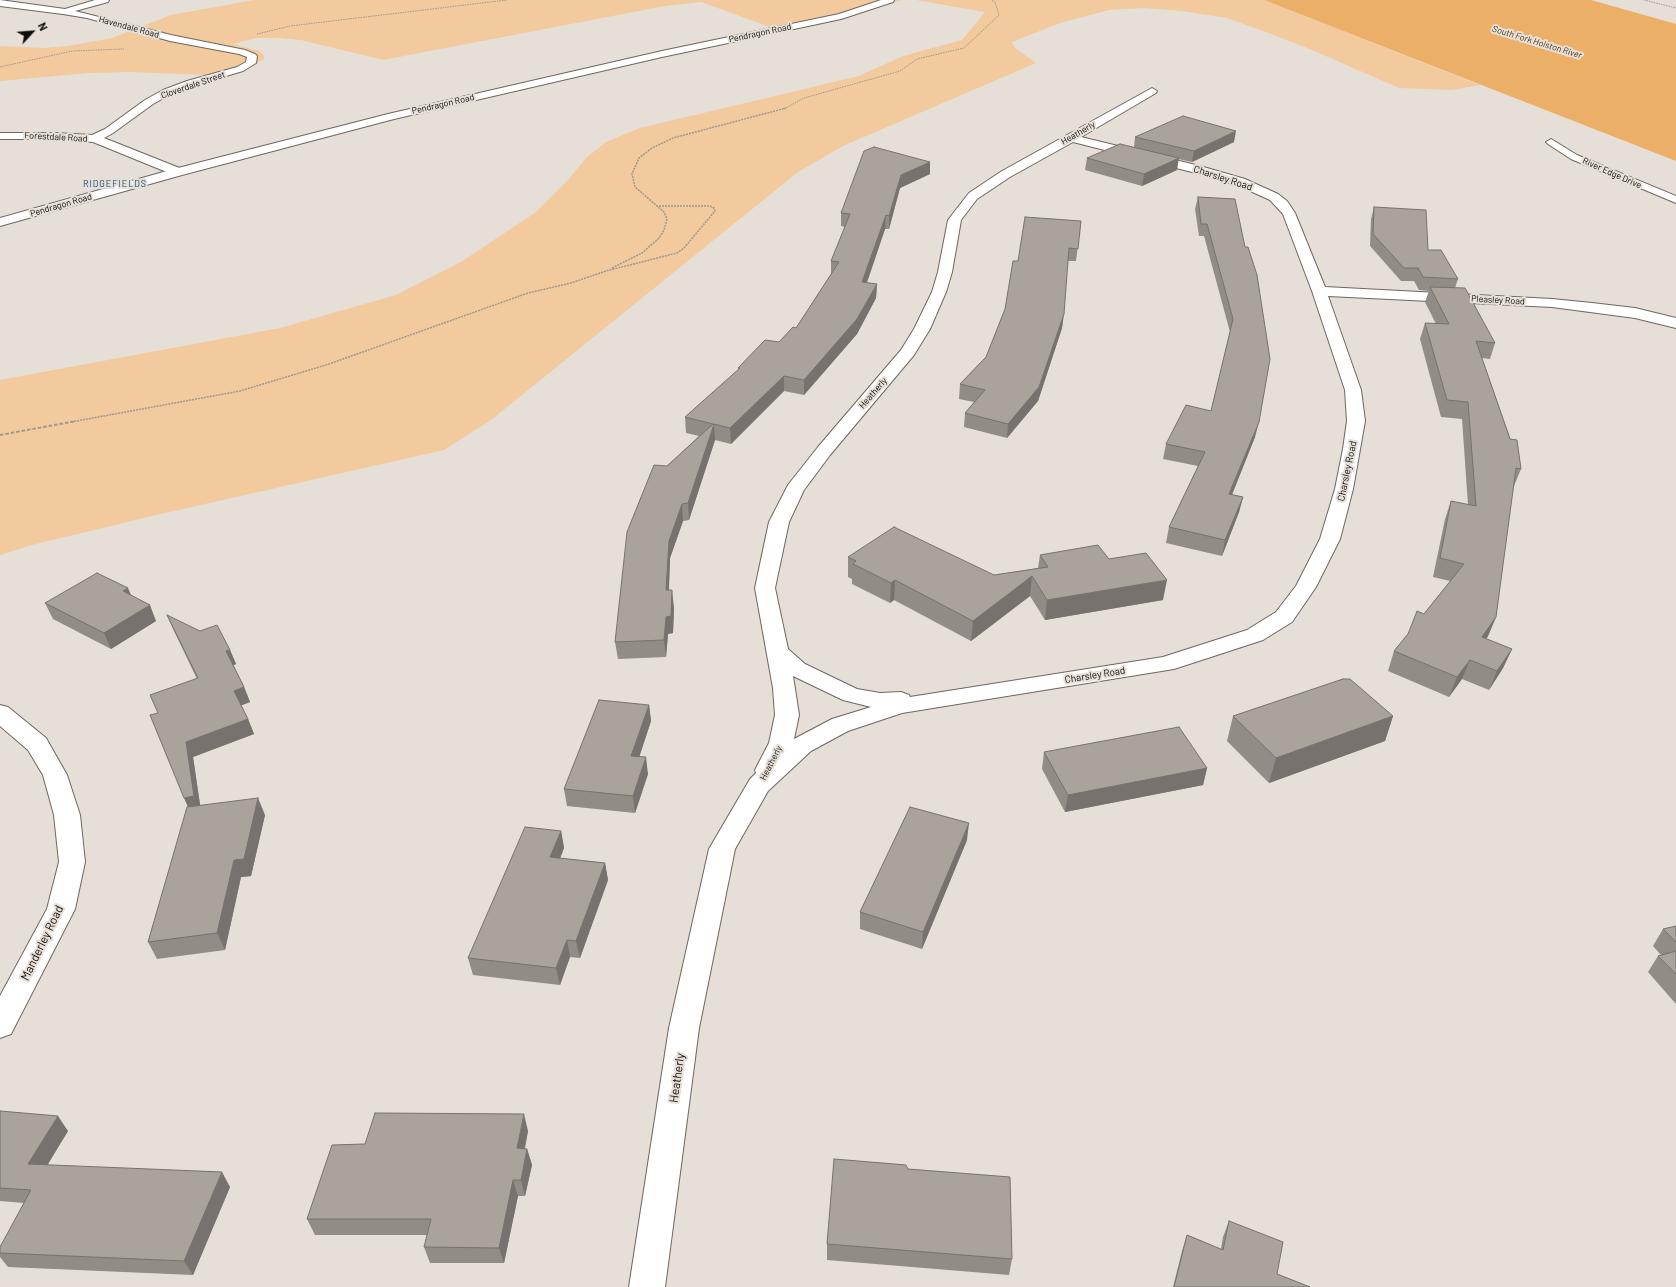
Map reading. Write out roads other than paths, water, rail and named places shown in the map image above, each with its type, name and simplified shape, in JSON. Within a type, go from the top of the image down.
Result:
[{"type":"street","points":[[63,11],[105,0]]},
{"type":"street","name":"Pendragon Road","points":[[0,222],[178,172],[392,116],[654,56],[841,16],[890,0]]},
{"type":"street","name":"Havendale Road","points":[[0,3],[63,11],[109,21],[177,40],[242,52],[252,56],[253,60]]},
{"type":"street","name":"Cloverdale Street","points":[[94,139],[109,131],[149,102],[167,92],[240,69],[251,64],[253,60]]},
{"type":"street","name":"Heatherly","points":[[647,1287],[684,1028],[722,849],[759,785],[781,743],[787,715],[784,688],[765,588],[779,522],[795,489],[824,450],[886,380],[922,329],[939,292],[945,272],[955,220],[973,196],[1006,174],[1152,91]]},
{"type":"street","name":"Forestdale Road","points":[[0,136],[55,136],[94,139],[178,172]]},
{"type":"street","name":"Charsley Road","points":[[952,698],[1166,664],[1255,635],[1284,617],[1306,587],[1330,539],[1344,489],[1356,421],[1353,390],[1319,291],[1289,213],[1282,204],[1274,197],[1254,187],[1221,175],[1071,138]]},
{"type":"street","name":"Pleasley Road","points":[[1319,291],[1558,304],[1628,312],[1676,323]]},
{"type":"street","points":[[777,652],[797,669],[851,695],[880,701],[952,698]]},
{"type":"street","name":"Heatherly","points":[[759,785],[802,745],[840,725],[900,706],[952,698]]},
{"type":"street","name":"Manderley Road","points":[[0,713],[37,744],[55,775],[67,814],[72,862],[61,910],[0,1025]]},
{"type":"lane","name":"River Edge Drive","points":[[1551,142],[1574,157],[1676,200]]},
{"type":"water","name":"South Fork Holston River","points":[[1264,0],[1591,0],[1676,24],[1676,161]]},
{"type":"district","name":"RIDGEFIELDS","points":[[115,184]]}]
